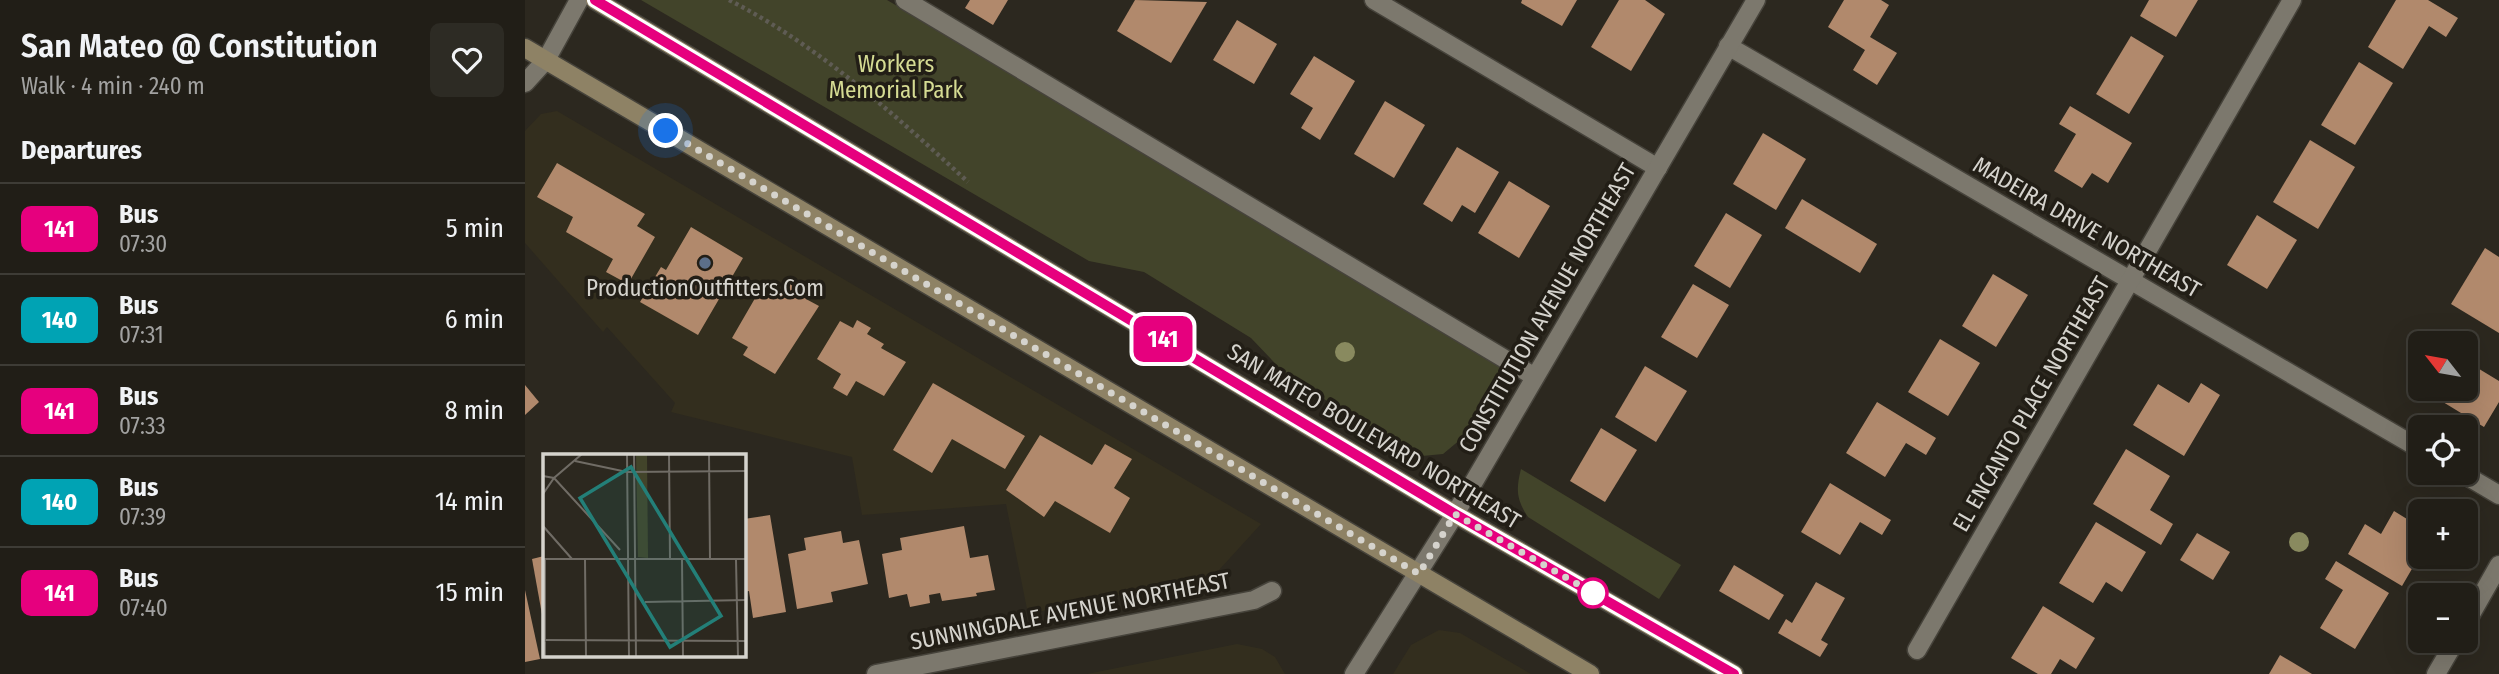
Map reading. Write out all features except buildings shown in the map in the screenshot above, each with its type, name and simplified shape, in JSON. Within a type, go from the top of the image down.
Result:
[{"type":"main road","name":"SAN MATEO BOULEVARD NORTHEAST","points":[[595,0],[1455,514],[1734,674]]},
{"type":"main road","points":[[525,48],[1590,674]]},
{"type":"street","points":[[525,83],[546,60],[579,0]]},
{"type":"street","points":[[905,0],[1535,377]]},
{"type":"street","points":[[1374,0],[1658,168]]},
{"type":"street","name":"CONSTITUTION AVENUE NORTHEAST","points":[[1354,674],[1455,514],[1756,0]]},
{"type":"street","name":"EL ENCANTO PLACE NORTHEAST","points":[[1917,650],[2292,0]]},
{"type":"street","name":"MADEIRA DRIVE NORTHEAST","points":[[1728,46],[2408,442]]},
{"type":"street","points":[[2478,483],[2499,495]]},
{"type":"street","points":[[2478,602],[2499,565]]},
{"type":"street","name":"SUNNINGDALE AVENUE NORTHEAST","points":[[876,674],[1254,600],[1272,590]]},
{"type":"street","points":[[2436,674],[2448,653]]},
{"type":"path","points":[[729,0],[783,29],[862,88],[892,111],[968,182]]},
{"type":"shaded area","points":[[557,111],[1261,524],[1219,570],[1205,577],[1028,614],[1006,504],[862,515],[852,457],[671,412],[675,403],[607,327],[603,332],[525,243],[525,131],[541,114]]},
{"type":"shaded area","points":[[1439,630],[1460,633],[1531,674],[1393,674],[1411,645]]},
{"type":"shaded area","points":[[1237,644],[1262,649],[1275,657],[1285,674],[1087,674]]},
{"type":"green space","name":"Workers Memorial Park","points":[[641,0],[887,0],[1506,365],[1461,439],[1443,454],[1422,456],[1291,380],[1251,338],[1144,272],[1089,261]]},
{"type":"green space","points":[[1521,469],[1681,565],[1659,599],[1528,517],[1518,494]]},
{"type":"bus line","name":"141","points":[[595,0],[1455,514],[1734,674]]},
{"type":"place","name":"ProductionOutfitters.Com","points":[[705,263]]},
{"type":"route","points":[[666,131],[1419,574],[1455,514],[1602,598],[1593,593]]}]
